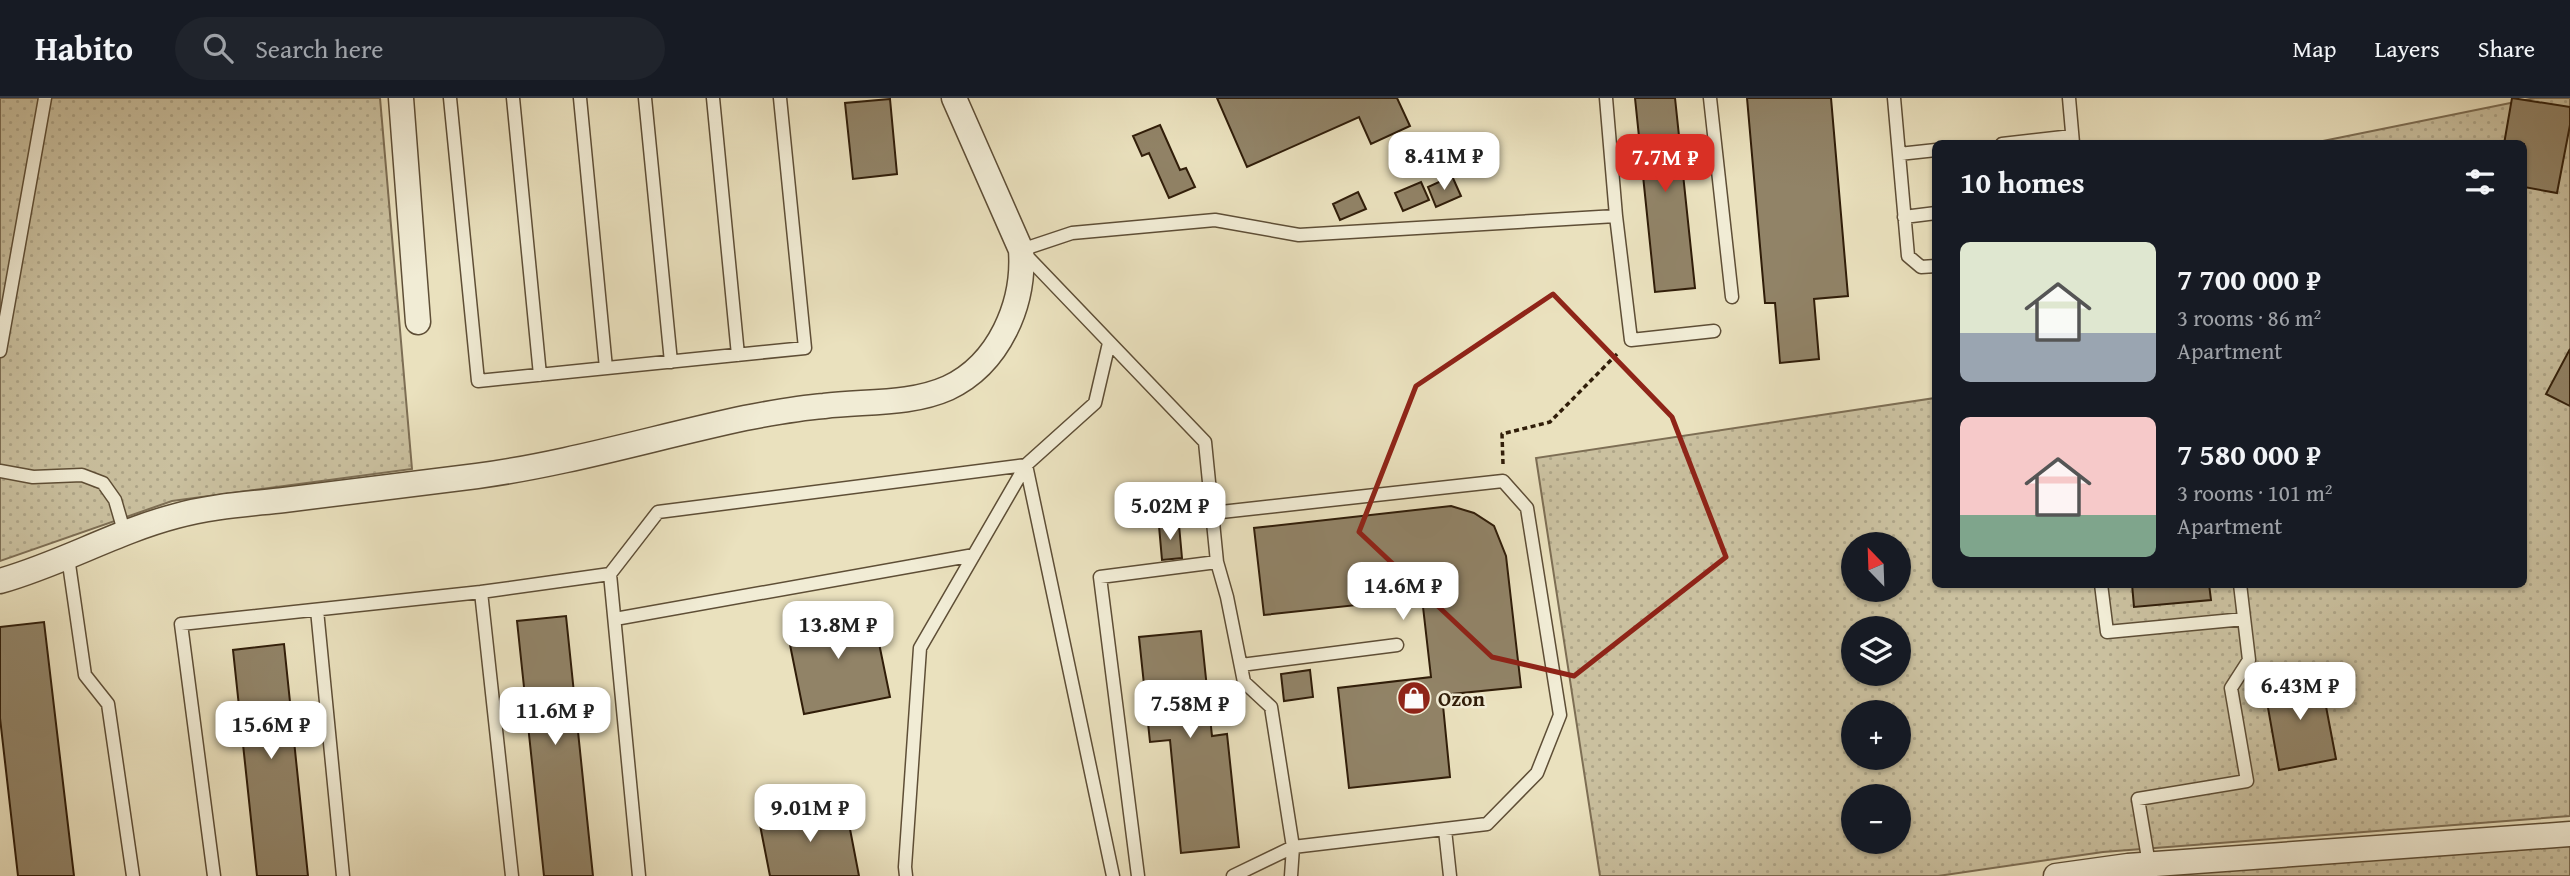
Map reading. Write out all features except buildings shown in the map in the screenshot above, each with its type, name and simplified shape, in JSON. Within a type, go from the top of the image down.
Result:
[{"type":"street","points":[[401,98],[418,322]]},
{"type":"street","points":[[0,581],[68,556],[124,531],[179,515],[481,475],[577,457],[760,416],[821,406],[916,398],[949,387],[984,362],[1003,335],[1013,314],[1023,274],[1021,250],[954,98]]},
{"type":"street","points":[[2056,876],[2149,864],[2570,834]]},
{"type":"lane","points":[[0,351],[45,98]]},
{"type":"lane","points":[[450,98],[478,381],[805,348],[780,98]]},
{"type":"lane","points":[[513,98],[540,375]]},
{"type":"lane","points":[[580,98],[606,368]]},
{"type":"lane","points":[[645,98],[671,362]]},
{"type":"lane","points":[[713,98],[738,355]]},
{"type":"lane","points":[[1606,98],[1616,216],[1631,340],[1714,331]]},
{"type":"lane","points":[[1710,98],[1732,297]]},
{"type":"lane","points":[[1894,98],[1908,256],[1921,267],[1932,266]]},
{"type":"lane","points":[[2069,98],[2072,140]]},
{"type":"lane","points":[[1899,154],[1932,150]]},
{"type":"lane","points":[[1904,217],[1932,214]]},
{"type":"lane","points":[[1291,876],[1293,847],[1271,707],[1244,682],[1217,562],[1205,442],[1021,250],[1072,233],[1215,220],[1299,235],[1616,216]]},
{"type":"lane","points":[[906,876],[920,648],[1026,465],[1095,403],[1109,343]]},
{"type":"lane","points":[[214,876],[181,624],[481,592],[610,573],[658,512],[1026,465]]},
{"type":"lane","points":[[1026,465],[1113,876]]},
{"type":"lane","points":[[0,471],[33,477],[82,475],[103,484],[115,500],[124,531]]},
{"type":"lane","points":[[1212,513],[1503,481],[1527,509],[1560,715],[1537,773],[1487,824],[1293,847],[1233,876]]},
{"type":"lane","points":[[615,619],[974,555]]},
{"type":"lane","points":[[68,556],[85,675],[108,704],[133,876]]},
{"type":"lane","points":[[1138,876],[1100,578],[1217,562]]},
{"type":"lane","points":[[610,573],[639,876]]},
{"type":"lane","points":[[2102,588],[2107,632],[2244,619]]},
{"type":"lane","points":[[2149,864],[2138,799],[2247,781],[2231,688],[2249,660],[2240,588]]},
{"type":"lane","points":[[481,592],[512,876]]},
{"type":"lane","points":[[317,610],[343,876]]},
{"type":"lane","points":[[1241,665],[1397,645]]},
{"type":"lane","points":[[1444,830],[1450,876]]},
{"type":"path","points":[[1503,481],[1502,434],[1550,422],[1631,340]]},
{"type":"highlighted area","points":[[1553,294],[1672,417],[1726,557],[1574,676],[1492,657],[1359,532],[1416,386]]},
{"type":"shaded area","points":[[0,98],[380,98],[412,469],[172,501],[0,561]]},
{"type":"shaded area","points":[[2535,98],[2570,98],[2570,816],[2103,852],[1938,876],[1600,876],[1536,458],[1932,398],[1932,588],[2527,588],[2527,140],[2328,140]]},
{"type":"shaded area","points":[[2570,846],[2570,876],[2147,876]]},
{"type":"place","name":"Ozon","points":[[1414,698]]}]
